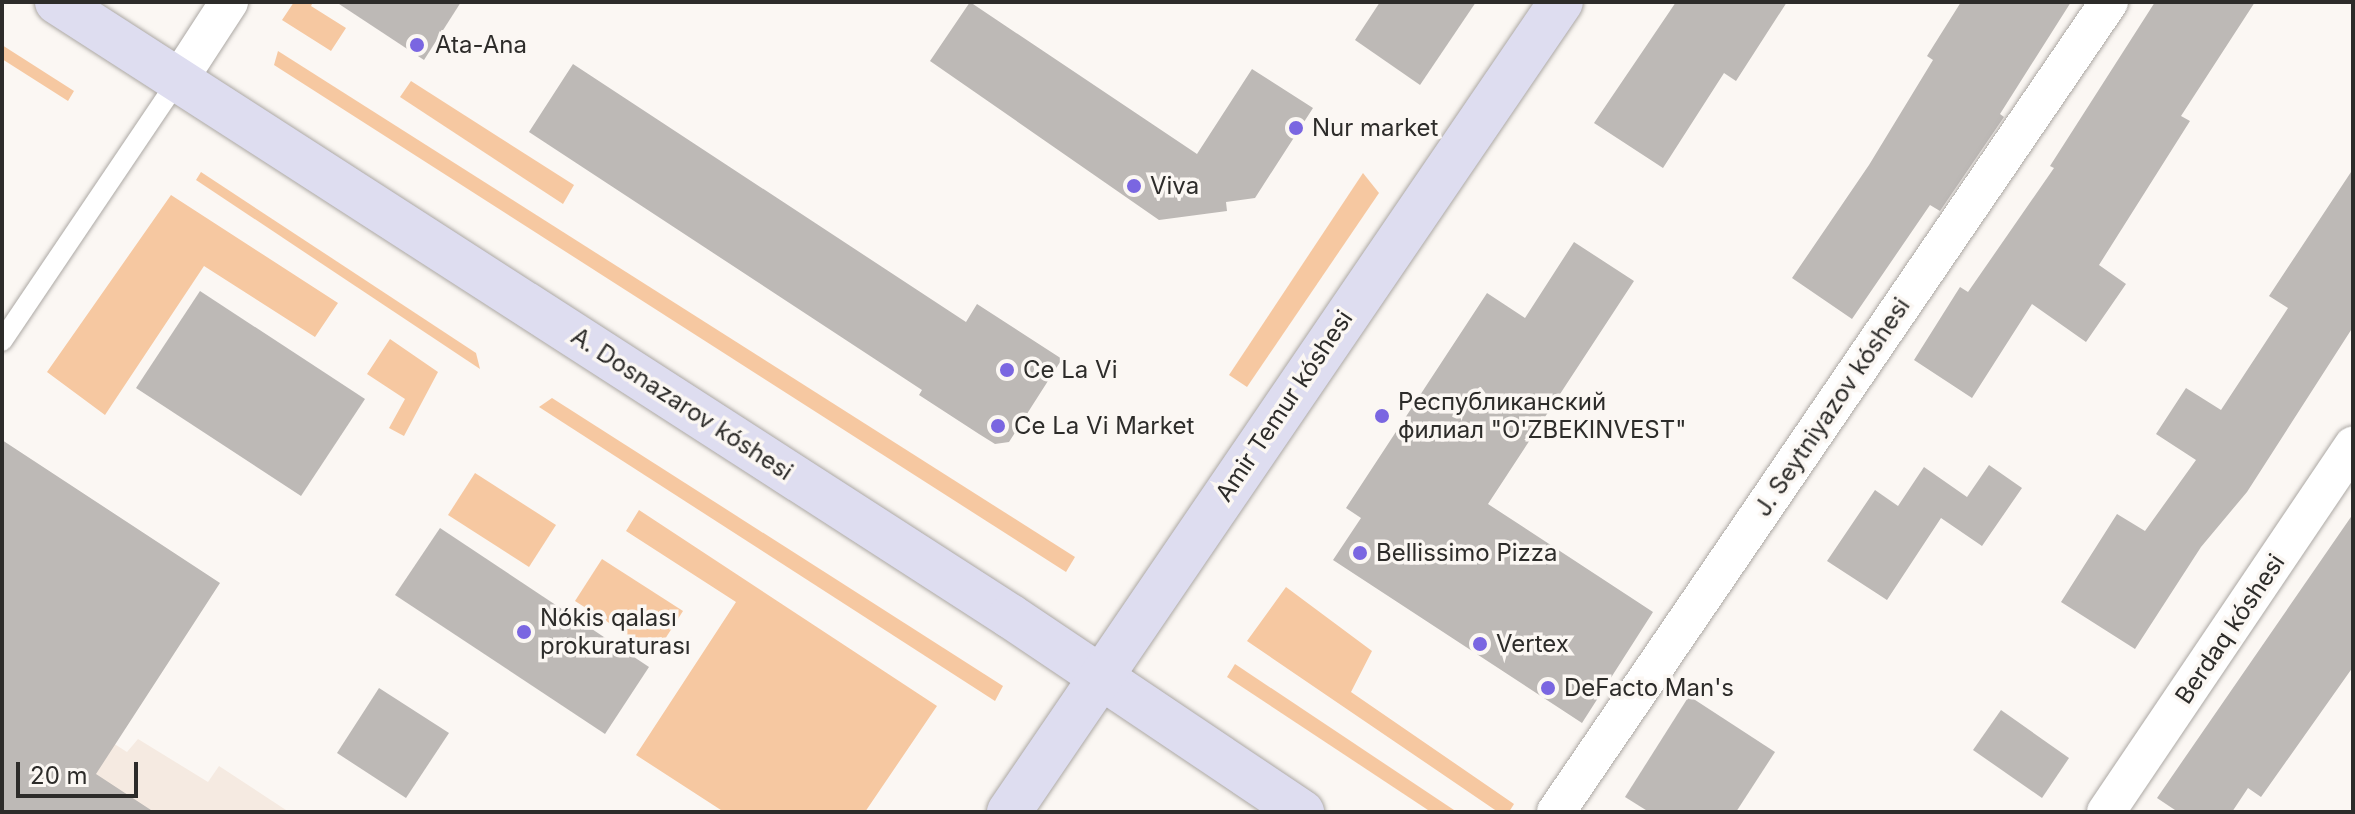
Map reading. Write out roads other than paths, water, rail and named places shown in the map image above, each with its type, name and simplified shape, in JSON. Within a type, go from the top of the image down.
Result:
[{"type":"main road","name":"A. Dosnazarov kóshesi","points":[[57,2],[1100,675],[1302,812]]},
{"type":"main road","name":"Amir Temur kóshesi","points":[[1009,812],[1561,2]]},
{"type":"street","points":[[179,79],[229,2]]},
{"type":"street","name":"J. Seytniyazov kóshesi","points":[[1556,812],[2109,2]]},
{"type":"street","name":"Berdaq kóshesi","points":[[2106,812],[2353,446]]},
{"type":"lane","points":[[2,341],[179,79]]},
{"type":"place","name":"Ata-Ana","points":[[417,45]]},
{"type":"place","name":"Nur market","points":[[1296,128]]},
{"type":"place","name":"Viva","points":[[1134,186]]},
{"type":"place","name":"Ce La Vi","points":[[1007,370]]},
{"type":"place","name":"Республиканский филиал \"O'ZBEKINVEST\"","points":[[1382,416]]},
{"type":"place","name":"Ce La Vi Market","points":[[998,426]]},
{"type":"place","name":"Bellissimo Pizza","points":[[1360,553]]},
{"type":"place","name":"Nókis qalası prokuraturası","points":[[524,632]]},
{"type":"place","name":"Vertex","points":[[1480,644]]},
{"type":"place","name":"DeFacto Man's","points":[[1548,688]]}]
